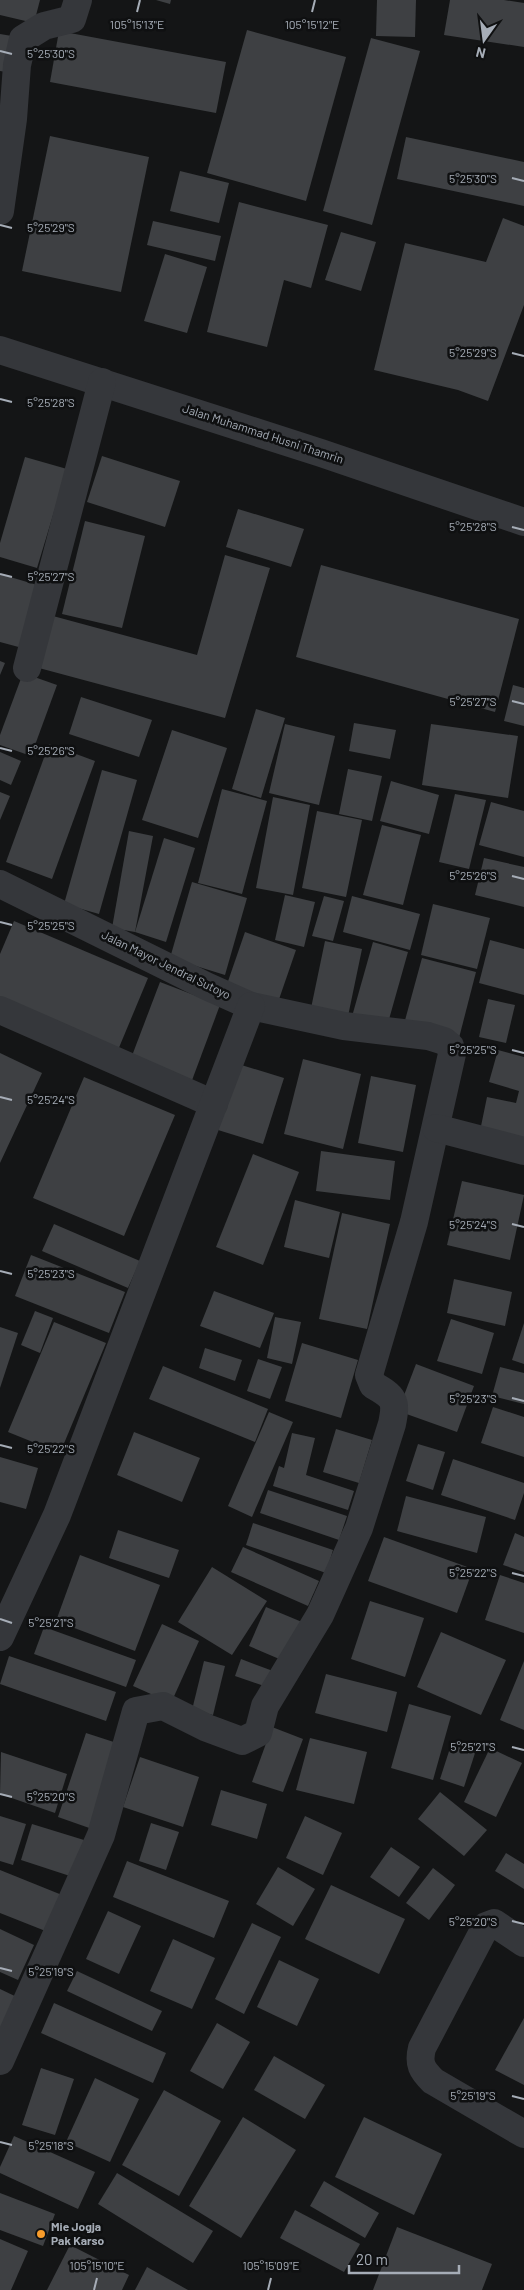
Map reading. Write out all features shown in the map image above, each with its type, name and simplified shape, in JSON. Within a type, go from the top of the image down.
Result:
[{"type":"street","points":[[0,211],[14,119],[17,66],[23,39],[44,26],[72,19],[78,0]]},
{"type":"street","name":"Jalan Muhammad Husni Thamrin","points":[[0,350],[321,452],[524,522]]},
{"type":"street","points":[[27,668],[102,382]]},
{"type":"street","name":"Jalan Mayor Jendral Sutoyo","points":[[0,884],[206,986],[251,1006],[344,1026],[428,1036],[444,1040],[450,1046],[452,1054],[436,1128]]},
{"type":"street","points":[[0,1637],[57,1515],[251,1006]]},
{"type":"street","points":[[0,1010],[214,1104]]},
{"type":"street","points":[[0,2061],[101,1836],[136,1710],[163,1706],[206,1728],[242,1741],[258,1733],[265,1706],[320,1615],[359,1528],[392,1424],[395,1408],[393,1399],[373,1385],[370,1375],[414,1222],[436,1128],[524,1151]]},
{"type":"street","points":[[524,1943],[494,1924],[486,1926],[422,2048],[419,2058],[421,2070],[433,2081],[524,2134]]},
{"type":"building","points":[[0,0],[40,0],[34,23],[0,15]]},
{"type":"building","points":[[156,0],[171,0],[170,4]]},
{"type":"building","points":[[377,0],[416,0],[415,37],[376,36]]},
{"type":"building","points":[[450,0],[504,0],[524,3],[524,47],[444,35]]},
{"type":"building","points":[[247,30],[346,57],[306,201],[207,173]]},
{"type":"building","points":[[59,31],[226,62],[216,113],[50,82]]},
{"type":"building","points":[[0,34],[18,37],[12,73],[0,71]]},
{"type":"building","points":[[371,38],[420,51],[372,225],[323,211]]},
{"type":"building","points":[[50,136],[149,157],[121,292],[22,271]]},
{"type":"building","points":[[406,137],[524,162],[524,206],[397,179]]},
{"type":"building","points":[[180,171],[229,183],[219,223],[170,211]]},
{"type":"building","points":[[239,202],[328,225],[311,288],[284,280],[267,347],[207,332]]},
{"type":"building","points":[[503,218],[524,226],[524,305],[488,401],[458,390],[374,370],[405,243],[486,262]]},
{"type":"building","points":[[153,221],[221,236],[215,261],[147,245]]},
{"type":"building","points":[[341,232],[376,242],[361,291],[325,280]]},
{"type":"building","points":[[165,254],[207,267],[187,333],[144,321]]},
{"type":"building","points":[[102,456],[180,481],[165,527],[87,502]]},
{"type":"building","points":[[25,457],[67,469],[37,568],[0,557],[0,543]]},
{"type":"building","points":[[238,509],[304,529],[291,567],[226,547]]},
{"type":"building","points":[[85,521],[145,536],[122,628],[62,614]]},
{"type":"building","points":[[225,555],[270,568],[225,718],[39,668],[53,616],[197,655]]},
{"type":"building","points":[[321,565],[519,619],[495,712],[296,657]]},
{"type":"building","points":[[0,574],[44,587],[26,649],[0,642]]},
{"type":"building","points":[[0,661],[5,663],[0,675]]},
{"type":"building","points":[[23,673],[57,685],[31,756],[0,745],[0,735]]},
{"type":"building","points":[[513,685],[524,688],[524,726],[504,721]]},
{"type":"building","points":[[81,697],[152,720],[139,757],[69,734]]},
{"type":"building","points":[[256,709],[285,718],[261,798],[232,789]]},
{"type":"building","points":[[354,723],[396,730],[390,759],[349,751]]},
{"type":"building","points":[[285,724],[335,736],[319,805],[269,793]]},
{"type":"building","points":[[431,724],[518,736],[508,798],[422,785]]},
{"type":"building","points":[[172,730],[227,748],[198,838],[142,820]]},
{"type":"building","points":[[49,744],[95,761],[52,879],[6,862]]},
{"type":"building","points":[[0,752],[21,761],[11,785],[0,780]]},
{"type":"building","points":[[348,769],[382,776],[372,821],[339,814]]},
{"type":"building","points":[[102,770],[137,780],[99,914],[64,904]]},
{"type":"building","points":[[391,781],[439,795],[429,834],[380,821]]},
{"type":"building","points":[[222,789],[267,801],[242,894],[198,883]]},
{"type":"building","points":[[0,792],[10,796],[0,820]]},
{"type":"building","points":[[455,794],[486,800],[469,869],[439,862]]},
{"type":"building","points":[[273,797],[310,805],[293,895],[256,888]]},
{"type":"building","points":[[491,802],[524,811],[524,857],[479,845]]},
{"type":"building","points":[[317,811],[362,820],[346,897],[302,888]]},
{"type":"building","points":[[382,825],[421,835],[403,905],[363,895]]},
{"type":"building","points":[[129,831],[153,836],[135,932],[112,928]]},
{"type":"building","points":[[164,838],[195,848],[166,942],[135,932]]},
{"type":"building","points":[[484,858],[524,867],[524,907],[475,895]]},
{"type":"building","points":[[192,882],[247,898],[225,975],[170,958]]},
{"type":"building","points":[[285,895],[315,902],[304,947],[275,940]]},
{"type":"building","points":[[324,896],[344,901],[333,941],[312,936]]},
{"type":"building","points":[[352,896],[420,914],[410,950],[343,932]]},
{"type":"building","points":[[433,904],[490,918],[477,969],[421,955]]},
{"type":"building","points":[[14,921],[148,978],[118,1050],[0,1001],[0,954]]},
{"type":"building","points":[[245,932],[296,950],[276,1008],[225,990]]},
{"type":"building","points":[[490,940],[524,949],[524,995],[479,983]]},
{"type":"building","points":[[325,941],[362,949],[347,1021],[310,1013]]},
{"type":"building","points":[[373,942],[408,952],[386,1030],[351,1020]]},
{"type":"building","points":[[422,958],[476,972],[459,1038],[404,1024]]},
{"type":"building","points":[[160,982],[220,1005],[191,1083],[130,1061]]},
{"type":"building","points":[[488,999],[515,1005],[506,1043],[479,1037]]},
{"type":"building","points":[[498,1050],[524,1057],[524,1146],[480,1131],[487,1097],[516,1103],[519,1091],[489,1082]]},
{"type":"building","points":[[0,1053],[42,1073],[0,1163]]},
{"type":"building","points":[[303,1059],[361,1074],[343,1149],[284,1134]]},
{"type":"building","points":[[238,1064],[284,1078],[263,1144],[218,1130]]},
{"type":"building","points":[[371,1076],[416,1085],[403,1152],[358,1143]]},
{"type":"building","points":[[84,1077],[175,1115],[124,1236],[33,1198]]},
{"type":"building","points":[[321,1151],[395,1161],[390,1200],[316,1191]]},
{"type":"building","points":[[253,1154],[299,1172],[263,1265],[216,1247]]},
{"type":"building","points":[[462,1181],[524,1195],[510,1260],[447,1245]]},
{"type":"building","points":[[295,1200],[340,1212],[329,1258],[284,1247]]},
{"type":"building","points":[[342,1213],[390,1224],[367,1329],[319,1319]]},
{"type":"building","points":[[54,1224],[140,1261],[128,1288],[42,1251]]},
{"type":"building","points":[[31,1255],[125,1292],[109,1333],[15,1296]]},
{"type":"building","points":[[454,1279],[512,1292],[505,1326],[447,1313]]},
{"type":"building","points":[[214,1291],[274,1313],[260,1348],[200,1326]]},
{"type":"building","points":[[35,1311],[53,1318],[40,1353],[21,1345]]},
{"type":"building","points":[[275,1317],[301,1322],[292,1364],[267,1358]]},
{"type":"building","points":[[451,1319],[494,1333],[482,1374],[437,1361]]},
{"type":"building","points":[[54,1322],[106,1343],[60,1453],[8,1432]]},
{"type":"building","points":[[524,1323],[524,1364],[512,1360]]},
{"type":"building","points":[[0,1327],[18,1333],[0,1388]]},
{"type":"building","points":[[302,1343],[358,1360],[341,1418],[285,1401]]},
{"type":"building","points":[[205,1348],[242,1360],[235,1381],[199,1368]]},
{"type":"building","points":[[258,1359],[282,1367],[270,1399],[247,1391]]},
{"type":"building","points":[[416,1364],[474,1386],[457,1432],[398,1411]]},
{"type":"building","points":[[163,1366],[268,1409],[255,1442],[149,1399]]},
{"type":"building","points":[[500,1367],[524,1373],[524,1404],[492,1396]]},
{"type":"building","points":[[493,1407],[524,1417],[524,1457],[481,1443]]},
{"type":"building","points":[[269,1412],[293,1422],[252,1517],[228,1506]]},
{"type":"building","points":[[336,1429],[372,1440],[359,1483],[323,1472]]},
{"type":"building","points":[[134,1432],[200,1458],[182,1502],[117,1475]]},
{"type":"building","points":[[292,1433],[315,1438],[306,1475],[354,1491],[348,1510],[273,1486],[279,1466],[284,1468]]},
{"type":"building","points":[[418,1444],[445,1452],[433,1490],[406,1481]]},
{"type":"building","points":[[0,1457],[38,1468],[26,1509],[0,1502]]},
{"type":"building","points":[[453,1459],[524,1483],[524,1493],[515,1520],[441,1495]]},
{"type":"building","points":[[268,1490],[347,1516],[339,1540],[260,1513]]},
{"type":"building","points":[[406,1496],[486,1517],[477,1553],[397,1531]]},
{"type":"building","points":[[253,1523],[333,1550],[326,1573],[246,1545]]},
{"type":"building","points":[[118,1530],[179,1550],[169,1578],[109,1558]]},
{"type":"building","points":[[515,1533],[524,1537],[524,1572],[503,1565]]},
{"type":"building","points":[[384,1537],[473,1569],[457,1613],[368,1581]]},
{"type":"building","points":[[243,1547],[319,1581],[308,1606],[231,1572]]},
{"type":"building","points":[[80,1555],[160,1585],[135,1651],[56,1621]]},
{"type":"building","points":[[212,1567],[267,1601],[232,1655],[178,1622]]},
{"type":"building","points":[[500,1575],[524,1583],[524,1633],[485,1620]]},
{"type":"building","points":[[370,1601],[424,1618],[405,1677],[351,1659]]},
{"type":"building","points":[[266,1607],[302,1622],[284,1661],[249,1646]]},
{"type":"building","points":[[162,1624],[199,1641],[171,1703],[133,1686]]},
{"type":"building","points":[[44,1627],[136,1660],[126,1687],[34,1654]]},
{"type":"building","points":[[441,1632],[506,1660],[481,1715],[417,1687]]},
{"type":"building","points":[[9,1656],[116,1692],[106,1721],[0,1684]]},
{"type":"building","points":[[241,1659],[273,1671],[267,1687],[235,1676]]},
{"type":"building","points":[[204,1661],[225,1666],[213,1715],[192,1710]]},
{"type":"building","points":[[524,1661],[524,1730],[500,1720]]},
{"type":"building","points":[[326,1674],[397,1692],[387,1732],[315,1713]]},
{"type":"building","points":[[409,1704],[451,1716],[433,1780],[391,1768]]},
{"type":"building","points":[[272,1727],[303,1739],[283,1792],[252,1782]]},
{"type":"building","points":[[86,1733],[123,1745],[95,1830],[58,1817]]},
{"type":"building","points":[[310,1738],[367,1752],[354,1804],[296,1790]]},
{"type":"building","points":[[452,1742],[476,1750],[464,1787],[440,1779]]},
{"type":"building","points":[[490,1748],[522,1763],[496,1817],[464,1802]]},
{"type":"building","points":[[1,1752],[67,1774],[55,1813],[0,1794]]},
{"type":"building","points":[[140,1757],[199,1777],[183,1827],[123,1807]]},
{"type":"building","points":[[221,1790],[267,1804],[257,1839],[211,1825]]},
{"type":"building","points":[[440,1792],[487,1830],[464,1856],[418,1819]]},
{"type":"building","points":[[0,1816],[26,1824],[13,1865],[0,1861]]},
{"type":"building","points":[[305,1816],[342,1833],[323,1875],[286,1858]]},
{"type":"building","points":[[151,1823],[179,1832],[166,1870],[139,1861]]},
{"type":"building","points":[[32,1824],[84,1840],[73,1877],[21,1860]]},
{"type":"building","points":[[391,1847],[420,1867],[399,1897],[370,1877]]},
{"type":"building","points":[[506,1853],[524,1864],[524,1889],[495,1871]]},
{"type":"building","points":[[127,1861],[229,1901],[214,1938],[113,1897]]},
{"type":"building","points":[[278,1867],[315,1889],[293,1926],[256,1904]]},
{"type":"building","points":[[433,1868],[455,1885],[429,1920],[406,1903]]},
{"type":"building","points":[[0,1870],[62,1895],[48,1932],[0,1913]]},
{"type":"building","points":[[331,1885],[405,1919],[379,1974],[305,1939]]},
{"type":"building","points":[[108,1911],[141,1926],[119,1974],[86,1959]]},
{"type":"building","points":[[252,1923],[281,1937],[244,2014],[215,1999]]},
{"type":"building","points":[[0,1929],[34,1945],[18,1980],[0,1972]]},
{"type":"building","points":[[173,1939],[215,1958],[192,2009],[150,1991]]},
{"type":"building","points":[[279,1960],[319,1979],[297,2026],[257,2007]]},
{"type":"building","points":[[77,1971],[162,2011],[152,2031],[67,1991]]},
{"type":"building","points":[[0,1989],[21,1999],[0,2034]]},
{"type":"building","points":[[54,2003],[166,2053],[153,2083],[41,2033]]},
{"type":"building","points":[[524,2018],[524,2085],[495,2070]]},
{"type":"building","points":[[217,2023],[250,2042],[223,2089],[190,2071]]},
{"type":"building","points":[[274,2056],[325,2085],[305,2119],[254,2090]]},
{"type":"building","points":[[41,2068],[74,2079],[55,2135],[22,2125]]},
{"type":"building","points":[[95,2078],[139,2099],[110,2162],[66,2142]]},
{"type":"building","points":[[164,2090],[221,2121],[179,2196],[122,2165]]},
{"type":"building","points":[[243,2117],[296,2150],[241,2238],[189,2206]]},
{"type":"building","points":[[364,2117],[442,2154],[414,2215],[335,2177]]},
{"type":"building","points":[[14,2136],[95,2172],[78,2209],[0,2173],[0,2167]]},
{"type":"building","points":[[117,2173],[213,2231],[193,2263],[98,2204]]},
{"type":"building","points":[[324,2181],[379,2213],[365,2238],[310,2206]]},
{"type":"building","points":[[0,2193],[55,2214],[43,2246],[0,2230]]},
{"type":"building","points":[[295,2210],[360,2244],[344,2272],[280,2238]]},
{"type":"building","points":[[397,2227],[492,2264],[482,2290],[373,2290]]},
{"type":"building","points":[[0,2239],[28,2251],[11,2290],[0,2290]]},
{"type":"building","points":[[70,2245],[129,2275],[122,2290],[47,2290]]},
{"type":"building","points":[[147,2267],[188,2290],[135,2290]]},
{"type":"place","name":"Mie Jogja Pak Karso","points":[[41,2234]]}]
